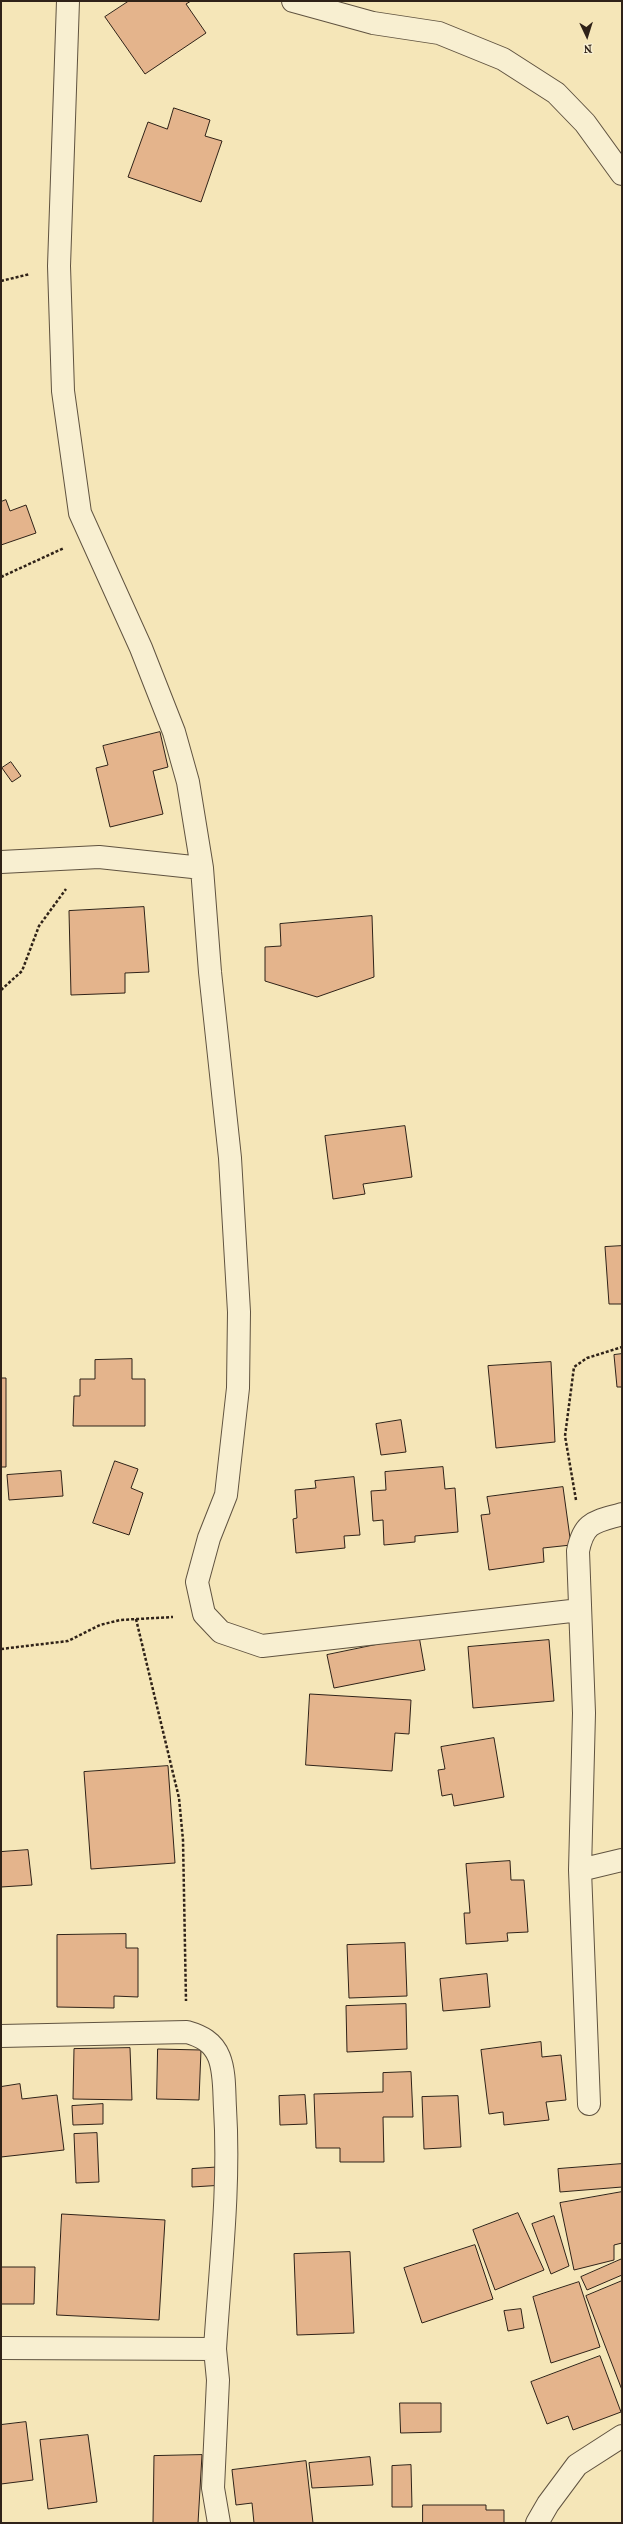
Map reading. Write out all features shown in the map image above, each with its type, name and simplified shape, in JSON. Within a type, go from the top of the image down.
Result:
[{"type":"street","points":[[68,1],[59,266],[63,391],[80,513],[141,648],[174,732],[188,782],[202,868],[210,972],[230,1158],[239,1312],[238,1388],[226,1495],[209,1538],[197,1582],[204,1614],[221,1632],[262,1646],[580,1610]]},
{"type":"street","points":[[293,1],[373,23],[439,33],[503,59],[556,93],[585,123],[622,174]]},
{"type":"street","points":[[1,862],[100,857],[202,868]]},
{"type":"street","points":[[589,2104],[580,1870],[584,1713],[578,1551],[581,1534],[594,1522],[622,1514]]},
{"type":"street","points":[[580,1870],[622,1860]]},
{"type":"street","points":[[1,2036],[187,2032],[199,2035],[209,2042],[218,2056],[222,2069],[227,2143],[215,2349],[218,2380],[214,2488],[219,2523]]},
{"type":"street","points":[[1,2348],[215,2349]]},
{"type":"street","points":[[537,2523],[548,2504],[577,2465],[622,2436]]},
{"type":"path","points":[[1,577],[89,535]]},
{"type":"path","points":[[1,990],[22,971],[39,926],[60,895],[100,857]]},
{"type":"path","points":[[581,1534],[565,1436],[574,1367],[587,1358],[622,1347]]},
{"type":"path","points":[[1,1649],[68,1641],[100,1625],[120,1620],[206,1616]]},
{"type":"path","points":[[136,1619],[179,1798],[184,1840],[187,2032]]},
{"type":"building","points":[[129,1],[191,1],[186,4],[206,33],[145,74],[105,17]]},
{"type":"building","points":[[174,108],[210,120],[205,136],[222,141],[201,202],[128,177],[148,122],[167,129]]},
{"type":"building","points":[[6,500],[10,511],[26,505],[36,533],[1,545],[1,502]]},
{"type":"building","points":[[160,732],[168,767],[153,771],[163,814],[110,827],[96,768],[108,765],[103,746]]},
{"type":"building","points":[[11,762],[21,776],[12,782],[2,768]]},
{"type":"building","points":[[144,907],[149,972],[125,973],[125,993],[71,995],[69,911]]},
{"type":"building","points":[[372,916],[374,977],[317,997],[265,981],[265,947],[281,946],[280,924]]},
{"type":"building","points":[[405,1126],[412,1177],[363,1184],[365,1194],[333,1199],[325,1136]]},
{"type":"building","points":[[622,1246],[622,1304],[609,1304],[605,1247]]},
{"type":"building","points":[[622,1354],[622,1387],[617,1387],[614,1355]]},
{"type":"building","points":[[132,1359],[132,1379],[145,1379],[145,1426],[73,1426],[74,1396],[80,1396],[80,1379],[95,1379],[95,1360]]},
{"type":"building","points":[[551,1362],[555,1442],[496,1448],[488,1366]]},
{"type":"building","points":[[1,1378],[6,1378],[6,1467],[1,1467]]},
{"type":"building","points":[[401,1420],[406,1452],[381,1455],[376,1424]]},
{"type":"building","points":[[115,1461],[138,1469],[131,1488],[143,1493],[129,1535],[93,1523]]},
{"type":"building","points":[[443,1467],[445,1489],[455,1488],[458,1532],[415,1536],[415,1542],[384,1545],[383,1520],[373,1521],[371,1491],[386,1490],[385,1472]]},
{"type":"building","points":[[61,1471],[63,1496],[9,1500],[7,1475]]},
{"type":"building","points":[[354,1477],[360,1535],[344,1536],[345,1548],[296,1553],[293,1519],[297,1518],[295,1490],[316,1488],[315,1481]]},
{"type":"building","points":[[563,1487],[571,1545],[543,1548],[544,1562],[489,1570],[481,1515],[490,1514],[487,1497]]},
{"type":"building","points":[[419,1636],[425,1670],[334,1688],[327,1655]]},
{"type":"building","points":[[549,1640],[554,1701],[473,1708],[468,1647]]},
{"type":"building","points":[[310,1694],[411,1700],[409,1734],[395,1733],[392,1771],[306,1765]]},
{"type":"building","points":[[494,1738],[504,1797],[454,1806],[452,1794],[442,1796],[438,1770],[445,1769],[441,1747]]},
{"type":"building","points":[[168,1766],[175,1863],[91,1869],[84,1772]]},
{"type":"building","points":[[28,1850],[32,1885],[1,1887],[1,1852]]},
{"type":"building","points":[[510,1861],[511,1880],[524,1880],[528,1932],[507,1933],[508,1941],[466,1944],[464,1913],[470,1913],[466,1864]]},
{"type":"building","points":[[126,1934],[126,1948],[138,1948],[138,1997],[114,1996],[114,2008],[57,2007],[57,1935]]},
{"type":"building","points":[[405,1943],[407,1996],[349,1998],[347,1945]]},
{"type":"building","points":[[487,1974],[490,2007],[443,2011],[440,1979]]},
{"type":"building","points":[[406,2004],[407,2049],[347,2052],[346,2006]]},
{"type":"building","points":[[541,2042],[542,2057],[561,2055],[566,2100],[546,2102],[549,2120],[504,2125],[503,2112],[489,2114],[481,2050]]},
{"type":"building","points":[[130,2048],[132,2100],[73,2099],[74,2049]]},
{"type":"building","points":[[158,2049],[201,2050],[199,2100],[157,2099]]},
{"type":"building","points":[[411,2072],[413,2117],[383,2117],[384,2162],[340,2162],[340,2148],[316,2148],[314,2094],[383,2092],[383,2073]]},
{"type":"building","points":[[20,2084],[22,2099],[57,2095],[64,2150],[1,2157],[1,2087]]},
{"type":"building","points":[[305,2095],[307,2124],[280,2125],[279,2096]]},
{"type":"building","points":[[458,2096],[461,2147],[424,2149],[422,2097]]},
{"type":"building","points":[[103,2104],[103,2124],[73,2125],[72,2106]]},
{"type":"building","points":[[97,2133],[99,2182],[76,2183],[74,2134]]},
{"type":"building","points":[[622,2164],[622,2187],[560,2192],[558,2169]]},
{"type":"building","points":[[223,2167],[224,2185],[192,2187],[192,2169]]},
{"type":"building","points":[[622,2192],[622,2243],[614,2245],[614,2260],[574,2270],[560,2203]]},
{"type":"building","points":[[518,2213],[544,2270],[495,2290],[473,2230]]},
{"type":"building","points":[[62,2214],[165,2220],[159,2320],[57,2315]]},
{"type":"building","points":[[554,2216],[569,2266],[551,2274],[532,2224]]},
{"type":"building","points":[[475,2245],[493,2299],[422,2323],[404,2268]]},
{"type":"building","points":[[350,2252],[354,2333],[297,2335],[294,2254]]},
{"type":"building","points":[[622,2259],[622,2275],[587,2290],[581,2277]]},
{"type":"building","points":[[1,2267],[35,2267],[34,2304],[1,2304]]},
{"type":"building","points":[[622,2281],[622,2390],[586,2296]]},
{"type":"building","points":[[579,2282],[600,2347],[551,2363],[533,2297]]},
{"type":"building","points":[[521,2309],[524,2328],[508,2331],[504,2311]]},
{"type":"building","points":[[600,2356],[621,2412],[573,2430],[568,2416],[547,2424],[531,2382]]},
{"type":"building","points":[[400,2403],[441,2403],[441,2432],[401,2433]]},
{"type":"building","points":[[26,2422],[33,2480],[1,2484],[1,2425]]},
{"type":"building","points":[[88,2435],[97,2502],[48,2509],[40,2440]]},
{"type":"building","points":[[202,2455],[198,2523],[153,2523],[154,2456]]},
{"type":"building","points":[[370,2457],[373,2485],[312,2488],[309,2463]]},
{"type":"building","points":[[306,2461],[313,2523],[254,2523],[252,2503],[236,2505],[232,2470]]},
{"type":"building","points":[[411,2465],[412,2507],[392,2507],[392,2466]]},
{"type":"building","points":[[423,2505],[486,2505],[486,2510],[504,2510],[504,2523],[423,2523]]}]
